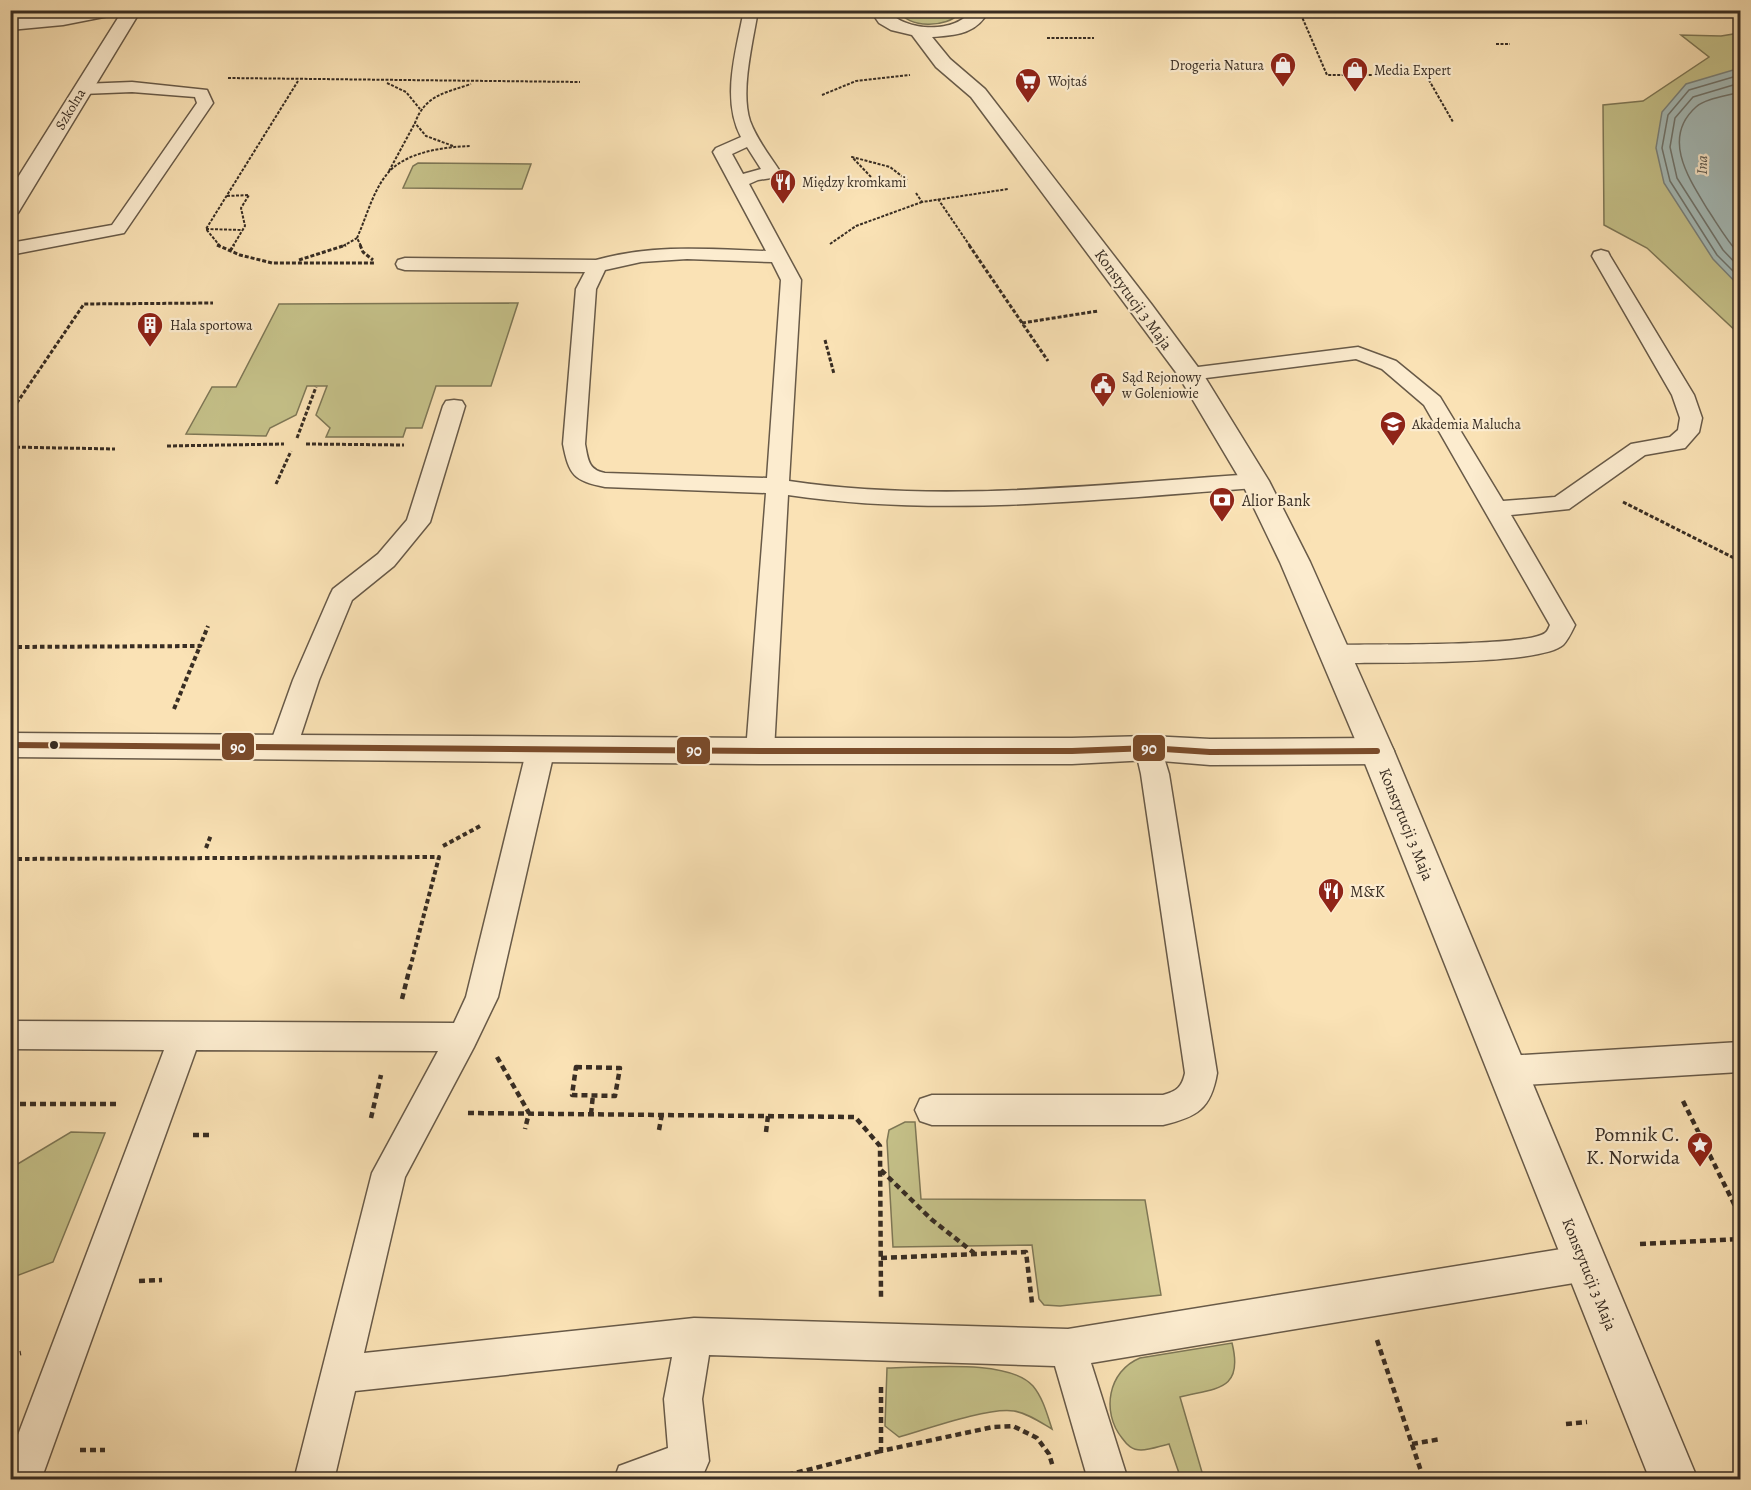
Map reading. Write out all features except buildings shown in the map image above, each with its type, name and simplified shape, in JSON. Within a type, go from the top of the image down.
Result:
[{"type":"street","points":[[10,25],[63,20],[113,10]]},
{"type":"street","name":"Szkolna","points":[[10,208],[132,10]]},
{"type":"street","points":[[879,10],[880,15],[890,23],[918,31],[951,30],[970,24],[976,19],[980,10]]},
{"type":"street","name":"Konstytucji 3 Maja","points":[[951,30],[978,93]]},
{"type":"street","name":"Konstytucji 3 Maja","points":[[918,31],[943,63],[978,93],[1190,374],[1255,481],[1336,654],[1377,751],[1674,1479]]},
{"type":"street","points":[[10,745],[760,751],[1072,751],[1149,748],[1210,752],[1377,751]]},
{"type":"lane","points":[[739,182],[754,176],[772,173],[751,139],[740,115],[741,82],[751,10]]},
{"type":"lane","points":[[10,249],[118,230],[205,103],[201,93],[132,87],[82,89]]},
{"type":"lane","points":[[751,139],[722,152],[791,280],[760,751]]},
{"type":"lane","points":[[405,264],[597,266],[619,258],[670,254],[778,257]]},
{"type":"lane","points":[[1496,509],[1561,504],[1639,449],[1677,443],[1688,432],[1691,418],[1683,395],[1601,256]]},
{"type":"lane","points":[[597,266],[586,289],[574,444],[579,469],[588,478],[777,486],[837,495],[889,499],[970,500],[1255,481]]},
{"type":"lane","points":[[1190,374],[1358,353],[1389,365],[1434,401],[1563,625],[1554,639],[1534,646],[1496,651],[1336,654]]},
{"type":"lane","points":[[283,747],[306,680],[342,596],[386,560],[418,522],[454,406]]},
{"type":"lane","points":[[314,1479],[389,1173],[477,1042],[482,997],[541,748]]},
{"type":"lane","points":[[932,1110],[1163,1110],[1186,1104],[1199,1090],[1201,1073],[1155,774],[1149,748]]},
{"type":"lane","points":[[10,1035],[477,1042]]},
{"type":"lane","points":[[21,1479],[185,1036]]},
{"type":"lane","points":[[1506,1071],[1740,1058]]},
{"type":"lane","points":[[341,1374],[694,1336],[1068,1348],[1586,1263]]},
{"type":"lane","points":[[633,1479],[691,1470],[683,1399],[694,1336]]},
{"type":"lane","points":[[1068,1348],[1108,1479]]},
{"type":"path","points":[[1299,10],[1327,75],[1426,75],[1453,122]]},
{"type":"path","points":[[1047,38],[1094,38]]},
{"type":"path","points":[[1496,44],[1510,44]]},
{"type":"path","points":[[822,95],[856,81],[917,74]]},
{"type":"path","points":[[225,78],[299,81],[580,82]]},
{"type":"path","points":[[206,229],[299,81]]},
{"type":"path","points":[[382,81],[401,88],[415,97],[420,109]]},
{"type":"path","points":[[294,262],[342,247],[357,238],[420,109],[435,97],[477,82]]},
{"type":"path","points":[[415,123],[429,139],[453,146]]},
{"type":"path","points":[[387,174],[422,154],[453,146],[471,146]]},
{"type":"path","points":[[871,177],[852,157],[882,163],[902,173],[908,182]]},
{"type":"path","points":[[830,244],[856,226],[922,202],[1009,189]]},
{"type":"path","points":[[916,193],[922,202]]},
{"type":"path","points":[[226,196],[249,195],[241,208],[245,226],[230,250]]},
{"type":"path","points":[[938,199],[1048,361]]},
{"type":"path","points":[[206,229],[242,230]]},
{"type":"path","points":[[206,229],[217,245],[255,260],[272,263],[380,263],[363,252],[357,238]]},
{"type":"path","points":[[10,413],[84,304],[213,303]]},
{"type":"path","points":[[1022,323],[1107,309]]},
{"type":"path","points":[[297,438],[316,387]]},
{"type":"path","points":[[166,446],[284,444]]},
{"type":"path","points":[[306,444],[442,445]]},
{"type":"path","points":[[10,447],[115,448]]},
{"type":"path","points":[[276,484],[291,451]]},
{"type":"path","points":[[1588,485],[1740,561]]},
{"type":"path","points":[[171,718],[208,626]]},
{"type":"path","points":[[10,647],[200,646]]},
{"type":"path","points":[[206,848],[211,835]]},
{"type":"path","points":[[477,1042],[529,1113]]},
{"type":"path","points":[[1665,1062],[1740,1216]]},
{"type":"path","points":[[576,1067],[620,1068],[615,1096],[593,1095],[572,1095],[576,1067]]},
{"type":"path","points":[[591,1114],[593,1095]]},
{"type":"path","points":[[10,1104],[160,1104]]},
{"type":"path","points":[[475,1113],[855,1117],[880,1146],[881,1300]]},
{"type":"path","points":[[525,1129],[529,1113]]},
{"type":"path","points":[[659,1130],[662,1114]]},
{"type":"path","points":[[766,1132],[768,1116]]},
{"type":"path","points":[[880,1170],[931,1219],[975,1254]]},
{"type":"path","points":[[1640,1244],[1740,1239]]},
{"type":"path","points":[[881,1258],[1026,1252],[1032,1302],[1036,1309]]},
{"type":"path","points":[[1363,1300],[1424,1479]]},
{"type":"path","points":[[881,1381],[881,1451]]},
{"type":"path","points":[[1566,1424],[1587,1422]]},
{"type":"path","points":[[768,1479],[881,1451],[993,1427],[1013,1425],[1037,1438],[1049,1454],[1053,1467]]},
{"type":"path","points":[[1412,1444],[1441,1439]]},
{"type":"path","points":[[802,1471],[803,1479]]},
{"type":"shaded area","points":[[899,10],[959,10],[959,13],[946,22],[928,24],[910,21]]},
{"type":"shaded area","points":[[1740,33],[1740,335],[1647,248],[1604,225],[1603,105],[1643,101],[1709,57],[1681,35],[1721,36]]},
{"type":"shaded area","points":[[418,163],[531,164],[522,189],[403,188],[413,166]]},
{"type":"shaded area","points":[[518,303],[491,386],[436,386],[422,428],[406,428],[403,437],[326,437],[330,428],[316,415],[327,386],[307,386],[296,415],[270,428],[266,436],[186,434],[212,387],[236,387],[279,304]]},
{"type":"shaded area","points":[[905,1122],[915,1122],[921,1199],[1145,1200],[1161,1295],[1060,1306],[1044,1305],[1039,1299],[1032,1245],[893,1247],[887,1141],[889,1130]]},
{"type":"shaded area","points":[[71,1132],[105,1133],[53,1262],[11,1278],[11,1168]]},
{"type":"shaded area","points":[[1232,1343],[1235,1359],[1230,1379],[1215,1389],[1180,1397],[1204,1479],[1181,1479],[1169,1444],[1138,1450],[1126,1443],[1115,1428],[1110,1405],[1115,1382],[1129,1364],[1140,1358]]},
{"type":"shaded area","points":[[964,1366],[1005,1371],[1021,1377],[1033,1386],[1044,1406],[1052,1429],[1024,1414],[1003,1411],[957,1420],[899,1437],[885,1426],[887,1368]]},
{"type":"water","name":"Ina","points":[[1740,68],[1740,287],[1713,259],[1664,183],[1656,148],[1662,112],[1686,84]]},
{"type":"transit line","name":"90","points":[[10,745],[760,751],[1072,751],[1149,748],[1210,752],[1377,751]]},
{"type":"place","name":"Drogeria Natura","points":[[1283,88]]},
{"type":"place","name":"Media Expert","points":[[1355,93]]},
{"type":"place","name":"Wojtaś","points":[[1028,104]]},
{"type":"place","name":"Między kromkami","points":[[783,205]]},
{"type":"place","name":"Hala sportowa","points":[[150,348]]},
{"type":"place","name":"Sąd Rejonowy w Goleniowie","points":[[1103,408]]},
{"type":"place","name":"Akademia Malucha","points":[[1393,447]]},
{"type":"place","name":"Alior Bank","points":[[1222,523]]},
{"type":"place","name":"M&K","points":[[1331,914]]},
{"type":"place","name":"Pomnik C. K. Norwida","points":[[1700,1168]]}]
